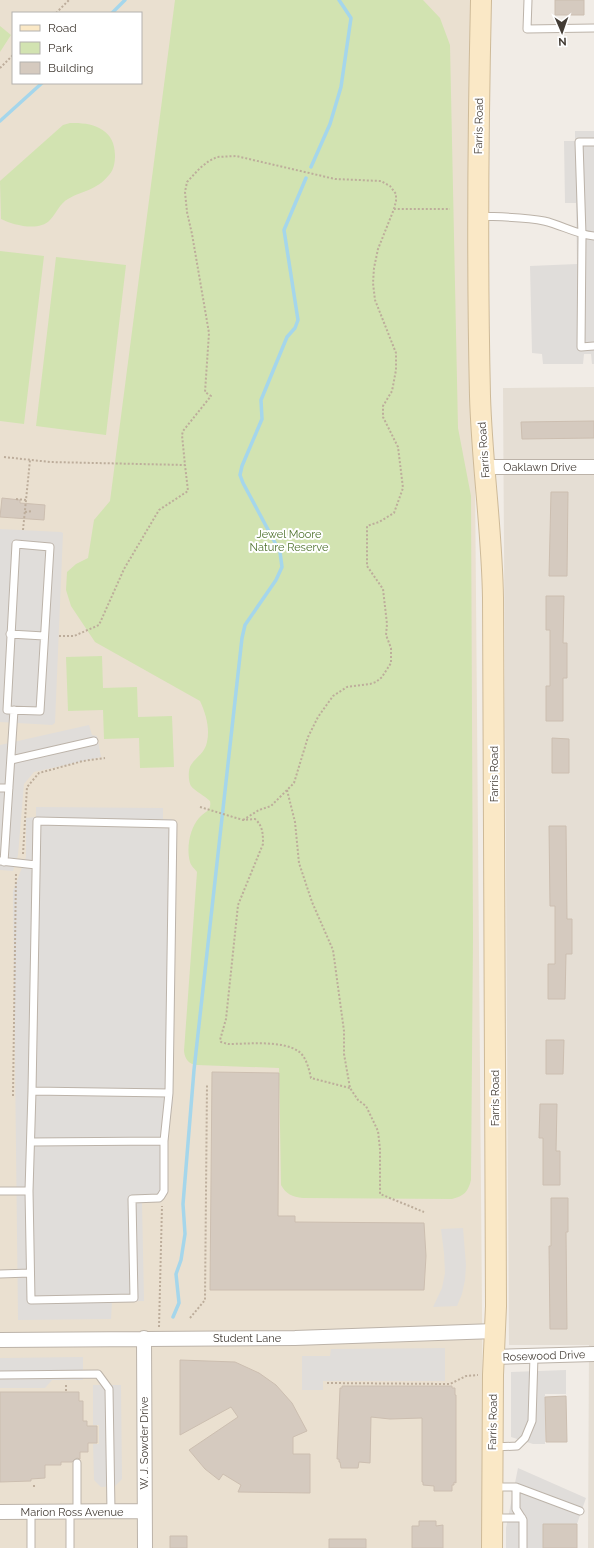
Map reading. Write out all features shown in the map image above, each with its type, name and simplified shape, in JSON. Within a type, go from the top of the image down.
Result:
[{"type":"street","name":"Farris Road","points":[[481,0],[478,216],[480,398],[492,555],[493,598],[496,1290],[492,1447],[492,1548]]},
{"type":"street","name":"Oaklawn Drive","points":[[485,467],[594,467]]},
{"type":"street","name":"Student Lane","points":[[0,1340],[295,1338],[495,1331]]},
{"type":"street","name":"W. J. Sowder Drive","points":[[144,1338],[145,1548]]},
{"type":"street","name":"Rosewood Drive","points":[[494,1357],[594,1354]]},
{"type":"street","name":"Marion Ross Avenue","points":[[0,1512],[144,1511]]},
{"type":"lane","points":[[528,0],[527,29],[594,28]]},
{"type":"lane","points":[[594,142],[580,142],[582,235],[581,347],[594,346]]},
{"type":"lane","points":[[478,216],[543,220],[582,235],[594,236]]},
{"type":"lane","points":[[16,544],[50,547],[44,636],[40,711],[7,710],[16,544]]},
{"type":"lane","points":[[10,634],[44,636]]},
{"type":"lane","points":[[14,710],[2,862],[36,865]]},
{"type":"lane","points":[[11,760],[94,741]]},
{"type":"lane","points":[[0,788],[9,788]]},
{"type":"lane","points":[[37,822],[172,824],[169,1093],[164,1141],[163,1194],[159,1198],[132,1199],[134,1298],[31,1300],[29,1191],[36,865],[37,822]]},
{"type":"lane","points":[[32,1091],[169,1093]]},
{"type":"lane","points":[[31,1142],[164,1141]]},
{"type":"lane","points":[[0,1191],[29,1191]]},
{"type":"lane","points":[[0,1274],[30,1274]]},
{"type":"lane","points":[[492,1447],[517,1446],[525,1438],[532,1421],[534,1356]]},
{"type":"lane","points":[[0,1375],[98,1374],[109,1389],[111,1512]]},
{"type":"lane","points":[[70,1548],[77,1463]]},
{"type":"lane","points":[[492,1487],[516,1487],[580,1511]]},
{"type":"lane","points":[[516,1487],[516,1509],[523,1520],[523,1548]]},
{"type":"lane","points":[[31,1512],[31,1548]]},
{"type":"lane","points":[[492,1518],[522,1518]]},
{"type":"path","points":[[57,12],[70,0]]},
{"type":"path","points":[[0,68],[12,56]]},
{"type":"path","points":[[59,636],[74,636],[99,625],[124,569],[159,510],[188,491],[182,436],[183,431],[211,396],[205,392],[209,333],[187,212],[185,192],[188,182],[209,161],[217,157],[236,156],[336,179],[381,181],[390,186],[396,194],[396,201],[394,210],[378,249],[373,283],[375,300],[396,354],[396,370],[392,391],[383,406],[383,417],[398,447],[403,488],[394,513],[379,522],[366,526],[366,541],[367,566],[383,589],[387,624],[386,634],[392,654],[391,662],[382,677],[376,682],[347,687],[334,696],[318,717],[308,737],[294,783],[271,806],[259,810],[243,820]]},
{"type":"path","points":[[394,210],[450,209]]},
{"type":"path","points":[[4,457],[50,462],[186,465]]},
{"type":"path","points":[[23,530],[30,460]]},
{"type":"path","points":[[16,499],[26,500]]},
{"type":"path","points":[[25,512],[32,511]]},
{"type":"path","points":[[23,856],[27,787],[39,773],[83,761],[104,758]]},
{"type":"path","points":[[287,790],[295,822],[299,863],[310,896],[332,950],[344,1031],[344,1054],[350,1088],[358,1100],[366,1106],[378,1131],[380,1149],[380,1194],[424,1212]]},
{"type":"path","points":[[200,807],[243,820],[255,819],[258,822],[263,834],[263,844],[238,905],[226,1019],[220,1040],[221,1042],[228,1044],[283,1044],[299,1051],[307,1064],[311,1078],[350,1088]]},
{"type":"path","points":[[13,1096],[16,872]]},
{"type":"path","points":[[190,1318],[205,1300],[207,1084]]},
{"type":"path","points":[[159,1328],[162,1206]]},
{"type":"path","points":[[328,1383],[450,1384],[466,1376],[483,1375]]},
{"type":"path","points":[[66,1385],[66,1392]]},
{"type":"shaded area","points":[[0,0],[471,0],[484,1548],[0,1548]]},
{"type":"shaded area","points":[[575,131],[594,131],[594,364],[592,364],[591,354],[584,354],[583,364],[543,364],[542,354],[532,353],[530,266],[577,264],[576,203],[565,203],[564,141],[575,141]]},
{"type":"shaded area","points":[[594,387],[594,1548],[588,1548],[589,1345],[509,1345],[503,388]]},
{"type":"shaded area","points":[[0,529],[63,533],[55,723],[52,725],[0,722]]},
{"type":"shaded area","points":[[89,725],[92,735],[97,736],[101,757],[34,772],[24,784],[18,855],[13,871],[0,870],[0,745]]},
{"type":"shaded area","points":[[36,807],[163,808],[163,819],[172,819],[173,1103],[169,1124],[165,1196],[161,1200],[142,1202],[144,1301],[112,1302],[111,1319],[18,1320],[13,891],[26,857],[26,818],[36,817]]},
{"type":"shaded area","points":[[463,1228],[466,1265],[462,1294],[457,1306],[433,1307],[442,1288],[445,1273],[441,1229]]},
{"type":"shaded area","points":[[445,1348],[445,1381],[323,1381],[323,1390],[302,1390],[302,1356],[330,1356],[331,1349]]},
{"type":"shaded area","points":[[83,1357],[83,1380],[52,1380],[45,1388],[0,1388],[0,1358]]},
{"type":"shaded area","points":[[566,1370],[566,1394],[545,1394],[545,1444],[533,1444],[511,1437],[511,1372]]},
{"type":"shaded area","points":[[93,1385],[121,1385],[122,1479],[115,1486],[101,1487],[94,1480],[93,1444],[99,1444],[99,1425],[93,1425]]},
{"type":"shaded area","points":[[518,1468],[586,1498],[577,1524],[543,1524],[543,1548],[506,1548],[506,1528]]},
{"type":"green space","name":"Jewel Moore Nature Reserve","points":[[175,0],[423,0],[440,18],[450,45],[458,428],[471,496],[473,937],[471,1180],[465,1193],[452,1199],[303,1198],[290,1194],[285,1191],[281,1185],[279,1068],[197,1065],[190,1063],[186,1059],[184,1051],[197,872],[190,862],[188,851],[193,827],[210,807],[210,801],[191,786],[189,781],[189,772],[191,765],[206,746],[208,726],[206,716],[200,701],[95,642],[71,606],[66,590],[67,572],[76,564],[88,558],[94,520],[110,501]]},
{"type":"green space","points":[[0,26],[11,35],[0,52]]},
{"type":"green space","points":[[70,123],[87,124],[107,133],[114,146],[115,155],[114,166],[111,173],[99,184],[65,201],[52,218],[45,224],[33,227],[19,225],[1,219],[0,181],[63,125]]},
{"type":"green space","points":[[0,251],[44,256],[24,424],[0,421]]},
{"type":"green space","points":[[56,257],[126,265],[106,435],[36,426]]},
{"type":"green space","points":[[102,656],[103,688],[137,687],[138,717],[172,716],[174,767],[140,768],[139,738],[104,739],[103,710],[68,711],[66,657]]},
{"type":"building","points":[[555,0],[584,0],[584,15],[555,15]]},
{"type":"building","points":[[594,421],[594,438],[522,439],[521,422]]},
{"type":"building","points":[[551,492],[568,492],[567,576],[549,576]]},
{"type":"building","points":[[2,498],[20,500],[20,503],[45,505],[44,520],[0,517]]},
{"type":"building","points":[[546,596],[564,596],[563,643],[567,643],[567,678],[563,678],[563,721],[546,721],[546,686],[550,686],[550,630],[546,630]]},
{"type":"building","points":[[552,738],[569,739],[569,773],[552,773]]},
{"type":"building","points":[[549,826],[566,826],[567,919],[572,919],[572,954],[566,954],[565,999],[548,999],[548,964],[555,964],[555,906],[550,906]]},
{"type":"building","points":[[546,1040],[564,1040],[563,1074],[546,1074]]},
{"type":"building","points":[[212,1072],[279,1073],[278,1216],[295,1216],[295,1222],[424,1223],[426,1256],[424,1290],[210,1290]]},
{"type":"building","points":[[540,1104],[557,1104],[556,1151],[560,1151],[560,1185],[543,1185],[543,1138],[539,1138]]},
{"type":"building","points":[[551,1198],[568,1198],[568,1232],[566,1232],[567,1329],[550,1329],[549,1246],[551,1246]]},
{"type":"building","points":[[180,1360],[235,1362],[259,1373],[276,1385],[292,1403],[307,1431],[293,1437],[293,1454],[310,1454],[310,1493],[238,1492],[241,1485],[223,1474],[219,1480],[205,1469],[189,1450],[238,1417],[231,1407],[180,1435]]},
{"type":"building","points":[[342,1386],[452,1386],[452,1388],[455,1388],[456,1483],[454,1482],[454,1485],[452,1485],[452,1491],[434,1491],[434,1486],[423,1485],[422,1418],[390,1419],[371,1417],[370,1463],[359,1462],[358,1468],[341,1468],[339,1459],[337,1459],[340,1388],[342,1388]]},
{"type":"building","points":[[0,1392],[79,1392],[79,1401],[83,1401],[83,1421],[87,1421],[87,1426],[97,1426],[97,1443],[88,1443],[88,1452],[80,1452],[80,1459],[77,1458],[72,1462],[61,1462],[61,1465],[45,1465],[45,1478],[31,1479],[31,1481],[0,1482]]},
{"type":"building","points":[[566,1396],[567,1442],[546,1442],[545,1397]]},
{"type":"building","points":[[419,1521],[436,1521],[436,1526],[443,1525],[443,1548],[412,1548],[412,1526],[419,1526]]},
{"type":"building","points":[[543,1524],[577,1524],[577,1548],[543,1548]]},
{"type":"building","points":[[170,1536],[187,1536],[187,1548],[170,1548]]},
{"type":"building","points":[[329,1539],[366,1539],[366,1548],[329,1548]]},
{"type":"waterway","points":[[113,12],[125,0]]},
{"type":"waterway","points":[[311,167],[330,124],[341,87],[351,18],[339,0]]},
{"type":"waterway","points":[[0,121],[41,84]]},
{"type":"waterway","points":[[173,1317],[179,1303],[176,1274],[181,1260],[185,1234],[183,1204],[194,1070],[242,638],[245,625],[276,580],[282,567],[280,552],[240,475],[242,466],[262,419],[261,400],[287,337],[295,328],[298,320],[284,230],[306,178]]}]
